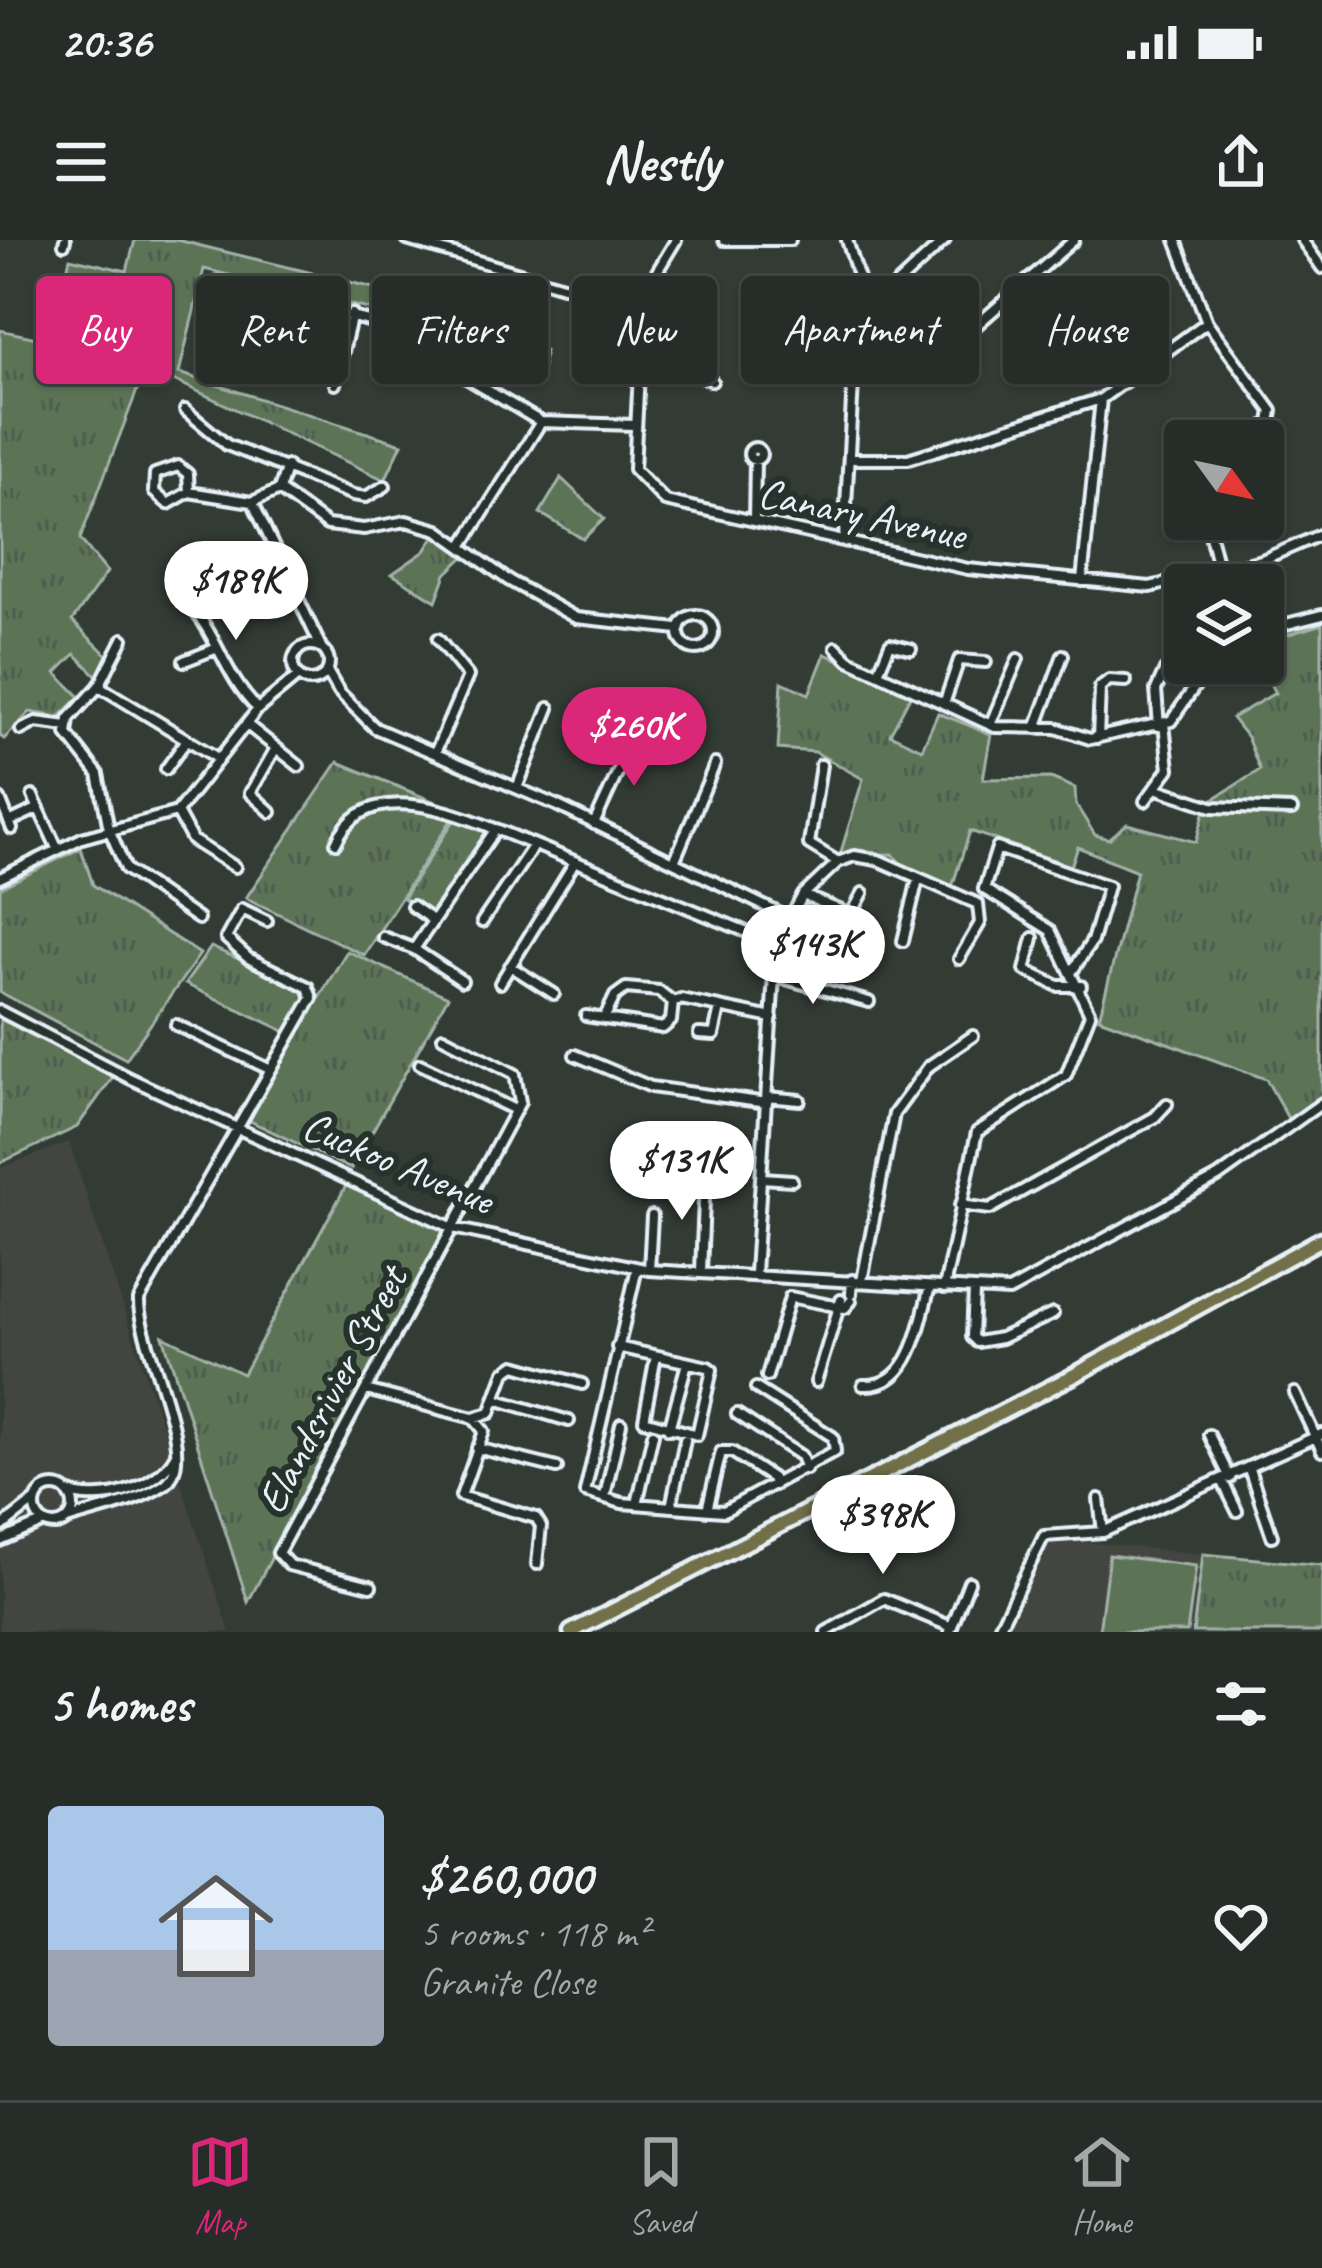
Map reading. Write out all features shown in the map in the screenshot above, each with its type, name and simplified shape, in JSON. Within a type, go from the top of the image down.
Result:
[{"type":"highway","points":[[576,1630],[1071,1377],[1322,1239]]},
{"type":"street","points":[[407,240],[572,287]]},
{"type":"street","name":"Canary Avenue","points":[[654,276],[676,240]]},
{"type":"street","points":[[724,240],[790,240]]},
{"type":"street","points":[[847,240],[858,276]]},
{"type":"street","points":[[906,276],[945,240]]},
{"type":"street","points":[[979,323],[1074,240]]},
{"type":"street","points":[[1177,240],[1207,322],[1273,411],[1271,420]]},
{"type":"street","points":[[1302,240],[1322,268]]},
{"type":"street","points":[[348,313],[443,341],[464,376],[541,422],[634,425]]},
{"type":"street","points":[[348,330],[352,314]]},
{"type":"street","points":[[849,459],[908,459],[1101,399],[1207,322]]},
{"type":"street","name":"Canary Avenue","points":[[637,384],[634,469],[657,496],[968,569],[1150,587],[1164,584]]},
{"type":"street","points":[[844,540],[852,384]]},
{"type":"street","points":[[1082,580],[1101,399]]},
{"type":"street","points":[[184,410],[227,445],[359,497],[386,486]]},
{"type":"street","points":[[463,545],[541,422]]},
{"type":"street","points":[[754,521],[755,460]]},
{"type":"street","points":[[189,492],[188,474],[178,466],[165,466],[153,480],[154,493],[168,504],[189,492],[252,502],[279,490],[286,466]]},
{"type":"street","points":[[279,490],[327,525],[356,529],[416,522],[463,545],[498,574],[576,618],[679,629]]},
{"type":"street","points":[[252,502],[313,624],[327,671],[368,723],[517,788],[787,917]]},
{"type":"street","name":"Canary Avenue","points":[[1244,564],[1297,549],[1322,534]]},
{"type":"street","points":[[190,607],[233,684],[258,709]]},
{"type":"street","points":[[701,615],[713,634],[709,643],[695,649],[682,643],[679,629],[687,617],[701,615]]},
{"type":"street","points":[[1284,625],[1322,615]]},
{"type":"street","points":[[0,874],[109,829],[177,812],[258,709],[296,672],[295,655],[307,645],[313,624]]},
{"type":"street","points":[[67,726],[99,686],[123,639]]},
{"type":"street","points":[[435,753],[468,676],[437,639]]},
{"type":"street","points":[[878,673],[890,644],[911,650]]},
{"type":"street","points":[[307,645],[322,649]]},
{"type":"street","points":[[836,647],[878,673],[989,725],[1098,738],[1162,725],[1197,684]]},
{"type":"street","points":[[184,661],[215,649]]},
{"type":"street","points":[[1036,728],[1063,655]]},
{"type":"street","points":[[989,725],[1018,659]]},
{"type":"street","points":[[944,704],[958,660],[986,662]]},
{"type":"street","points":[[318,680],[327,671]]},
{"type":"street","points":[[1145,801],[1158,789],[1171,761],[1156,683],[1164,671]]},
{"type":"street","points":[[296,672],[339,692]]},
{"type":"street","points":[[1098,738],[1100,687],[1109,680],[1126,681]]},
{"type":"street","points":[[99,686],[219,759]]},
{"type":"street","points":[[517,788],[549,708]]},
{"type":"street","points":[[21,730],[36,722],[67,726]]},
{"type":"street","points":[[246,724],[299,766]]},
{"type":"street","points":[[67,726],[75,751],[98,774],[109,829],[130,873],[198,919]]},
{"type":"street","points":[[594,824],[634,736]]},
{"type":"street","points":[[166,769],[186,740]]},
{"type":"street","points":[[272,812],[250,794],[276,748]]},
{"type":"street","points":[[674,862],[715,764]]},
{"type":"street","points":[[821,765],[808,844],[838,862]]},
{"type":"street","points":[[1158,789],[1211,807],[1292,810]]},
{"type":"street","points":[[33,796],[57,848]]},
{"type":"street","points":[[0,799],[10,826],[39,808]]},
{"type":"street","points":[[336,844],[353,815],[377,807],[439,807],[776,944]]},
{"type":"street","points":[[177,812],[192,840],[235,867]]},
{"type":"street","points":[[413,950],[496,829]]},
{"type":"street","points":[[482,922],[534,845]]},
{"type":"street","points":[[944,1288],[980,1127],[1058,1082],[1071,1066],[1090,1014],[1073,970],[1045,925],[1008,909],[983,884],[997,848],[1108,886],[1092,941],[1073,970]]},
{"type":"street","points":[[755,1273],[776,944],[787,917],[838,862],[866,856],[981,908],[978,929],[959,959]]},
{"type":"street","points":[[500,982],[575,862]]},
{"type":"street","points":[[903,941],[918,879]]},
{"type":"street","points":[[803,895],[851,915],[863,893]]},
{"type":"street","points":[[412,906],[432,920]]},
{"type":"street","points":[[0,1541],[44,1522],[55,1526],[163,1485],[177,1469],[178,1451],[141,1326],[139,1300],[313,994],[248,958],[226,938],[242,909],[267,921]]},
{"type":"street","points":[[383,937],[462,980]]},
{"type":"street","points":[[1033,938],[1025,970],[1058,986],[1081,986]]},
{"type":"street","points":[[510,966],[554,994]]},
{"type":"street","points":[[775,976],[869,1002]]},
{"type":"street","points":[[604,1019],[615,996],[626,988],[656,990],[673,1003],[772,1018]]},
{"type":"street","points":[[586,1016],[664,1028],[673,1003]]},
{"type":"street","points":[[700,1034],[714,1035],[720,1008]]},
{"type":"street","name":"Cuckoo Avenue","points":[[0,1010],[453,1228],[649,1270],[755,1273],[1000,1293],[1022,1286],[1218,1177],[1322,1103]]},
{"type":"street","points":[[176,1025],[269,1069]]},
{"type":"street","points":[[816,1382],[852,1280],[894,1114],[929,1066],[973,1036]]},
{"type":"street","points":[[420,1064],[515,1110],[521,1097],[515,1074],[442,1037]]},
{"type":"street","points":[[575,1055],[651,1087],[800,1100]]},
{"type":"street","points":[[960,1205],[990,1209],[1155,1117],[1167,1104]]},
{"type":"street","name":"Elandsrivier Street","points":[[371,1586],[284,1563],[278,1553],[515,1110]]},
{"type":"street","points":[[701,1271],[705,1177]]},
{"type":"street","points":[[762,1178],[793,1180]]},
{"type":"street","points":[[649,1270],[652,1216]]},
{"type":"street","points":[[637,1268],[583,1487],[637,1504],[724,1511],[835,1451],[837,1442],[756,1388]]},
{"type":"street","points":[[863,1385],[884,1384],[901,1372],[930,1287]]},
{"type":"street","points":[[974,1291],[972,1337],[977,1342],[1000,1338],[1053,1314]]},
{"type":"street","points":[[767,1376],[790,1297],[844,1299]]},
{"type":"street","points":[[617,1347],[708,1367],[715,1377],[698,1436],[644,1420],[656,1356]]},
{"type":"street","points":[[669,1429],[687,1363]]},
{"type":"street","points":[[366,1390],[473,1418],[485,1417],[505,1372],[515,1365],[582,1384]]},
{"type":"street","points":[[1294,1393],[1319,1436],[1322,1451]]},
{"type":"street","points":[[495,1399],[569,1421]]},
{"type":"street","points":[[736,1414],[801,1456],[805,1470]]},
{"type":"street","points":[[473,1418],[484,1431],[461,1496],[536,1518],[541,1526],[537,1564]]},
{"type":"street","points":[[605,1496],[621,1424]]},
{"type":"street","points":[[637,1504],[653,1434]]},
{"type":"street","points":[[1209,1435],[1237,1511]]},
{"type":"street","points":[[997,1632],[1040,1539],[1103,1532],[1319,1436]]},
{"type":"street","points":[[671,1507],[685,1440]]},
{"type":"street","points":[[477,1448],[557,1468]]},
{"type":"street","points":[[0,1528],[49,1487],[98,1498],[149,1480],[167,1469],[178,1451]]},
{"type":"street","points":[[707,1510],[722,1451],[754,1466],[774,1486]]},
{"type":"street","points":[[1250,1469],[1272,1536]]},
{"type":"street","points":[[68,1492],[74,1503],[68,1520]]},
{"type":"street","points":[[1099,1499],[1103,1532]]},
{"type":"street","points":[[36,1500],[44,1522]]},
{"type":"street","points":[[826,1632],[884,1598],[951,1630],[968,1582]]},
{"type":"shaded area","points":[[69,1142],[230,1632],[0,1632],[0,1168]]},
{"type":"shaded area","points":[[1046,1538],[1203,1554],[1193,1632],[1005,1632]]},
{"type":"green space","points":[[135,240],[177,240],[325,276],[233,276],[204,269],[202,276],[196,276],[196,302],[179,373],[196,378],[196,384],[214,384],[402,444],[385,480],[172,379],[172,276],[66,276],[70,258],[127,271]]},
{"type":"green space","points":[[348,282],[372,288],[372,310],[348,304]]},
{"type":"green space","points":[[0,330],[36,338],[36,384],[139,384],[80,539],[107,572],[72,621],[107,655],[97,676],[75,654],[56,673],[80,697],[59,717],[30,712],[4,739],[0,736]]},
{"type":"green space","points":[[561,478],[604,519],[583,539],[540,513]]},
{"type":"green space","points":[[435,535],[466,555],[446,574],[436,601],[392,574],[425,551]]},
{"type":"green space","points":[[1322,624],[1322,1098],[1290,1122],[1266,1079],[1099,1018],[1137,871],[1078,847],[1071,866],[970,831],[952,887],[902,866],[893,854],[840,855],[863,779],[815,752],[778,749],[782,682],[809,694],[825,654],[912,693],[890,734],[922,749],[938,713],[991,734],[983,779],[1051,778],[1075,788],[1076,805],[1095,835],[1109,839],[1127,824],[1196,842],[1207,803],[1260,770],[1247,737],[1232,718],[1275,693],[1270,684],[1284,684],[1284,636]]},
{"type":"green space","points":[[338,762],[457,811],[364,955],[246,898]]},
{"type":"green space","points":[[457,816],[488,829],[429,914],[403,898]]},
{"type":"green space","points":[[81,848],[93,885],[200,954],[126,1059],[0,992],[0,888]]},
{"type":"green space","points":[[211,947],[306,989],[308,999],[287,1032],[185,984]]},
{"type":"green space","points":[[347,951],[448,997],[351,1169],[246,1119]]},
{"type":"green space","points":[[0,1019],[113,1077],[77,1127],[0,1163]]},
{"type":"green space","points":[[347,1184],[441,1230],[443,1237],[248,1602],[163,1336],[243,1374]]},
{"type":"green space","points":[[1203,1554],[1322,1565],[1322,1632],[1193,1632]]},
{"type":"green space","points":[[1109,1555],[1196,1566],[1187,1632],[1099,1632]]}]
